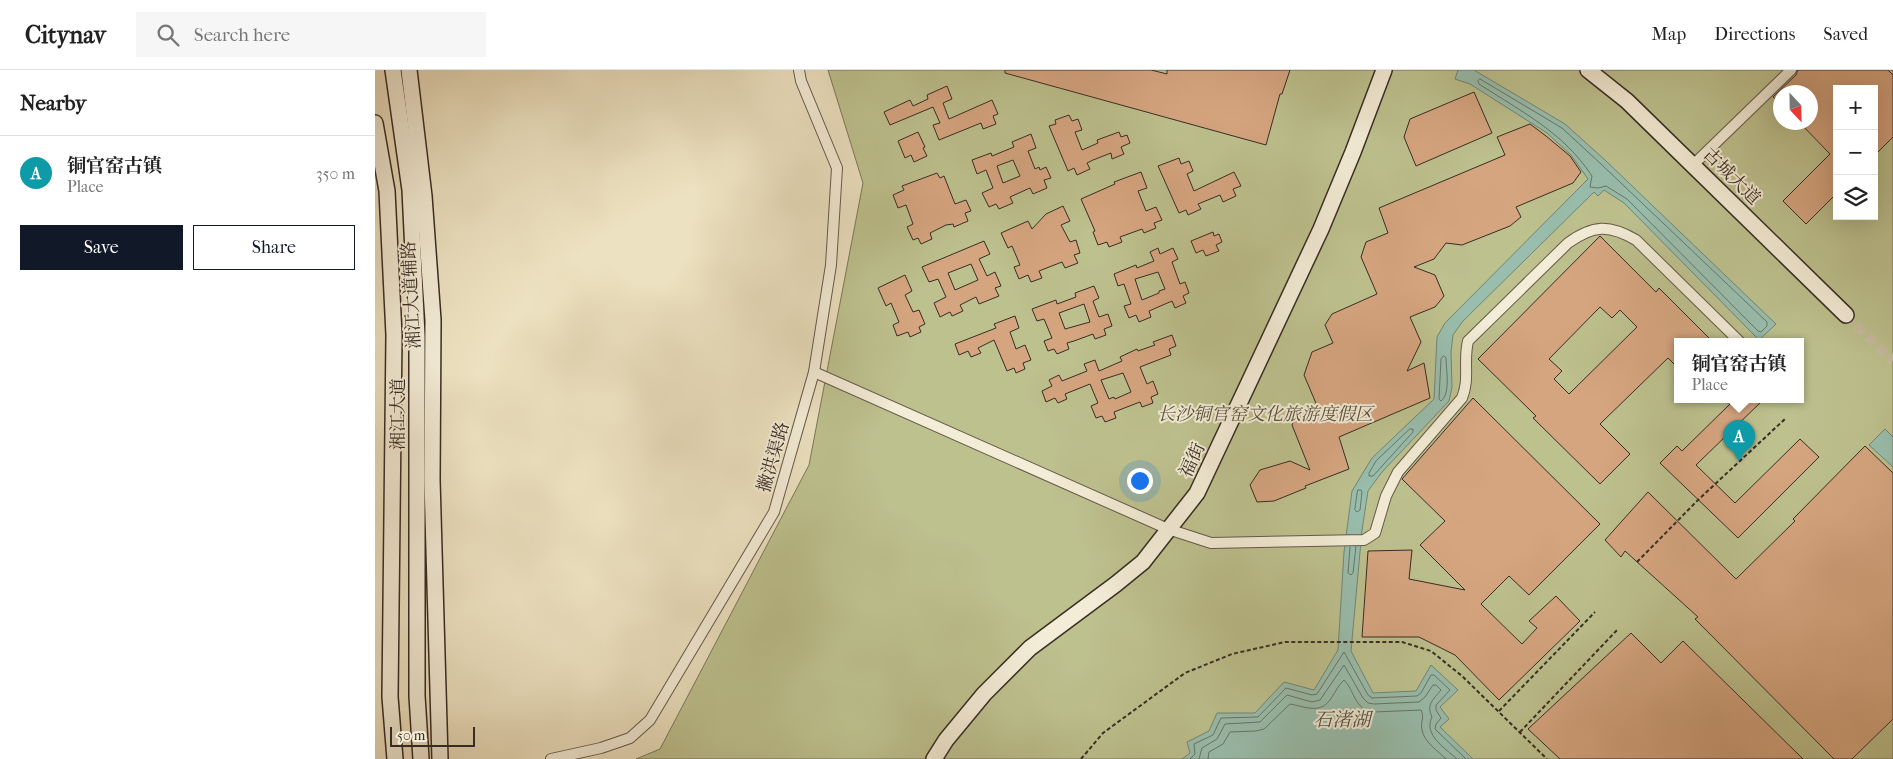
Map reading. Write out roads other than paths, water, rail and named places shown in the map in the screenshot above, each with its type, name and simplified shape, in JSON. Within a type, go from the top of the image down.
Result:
[{"type":"street","name":"湘江大道","points":[[393,70],[410,190],[416,317],[417,696],[421,759]]},
{"type":"street","name":"湘江大道辅路","points":[[409,70],[424,196],[433,320],[432,480],[440,759]]},
{"type":"street","name":"撇洪渠路","points":[[551,759],[601,748],[630,738],[650,720],[774,512],[814,372],[831,265],[837,168],[801,81],[799,70]]},
{"type":"street","name":"福街","points":[[934,759],[946,740],[983,694],[1030,648],[1143,562],[1197,493],[1321,230],[1384,70]]},
{"type":"street","name":"古城大道","points":[[1587,70],[1627,101],[1694,164],[1846,314]]},
{"type":"street","points":[[1694,164],[1791,70]]},
{"type":"street","name":"湘江大道","points":[[375,123],[387,191],[394,335],[390,697],[395,759]]},
{"type":"street","points":[[814,372],[1168,529],[1211,543],[1364,540],[1375,533],[1386,496],[1398,472],[1462,398],[1467,387],[1465,354],[1468,341],[1568,243],[1582,233],[1598,228],[1609,229],[1623,232],[1636,240],[1736,338]]},
{"type":"water","name":"石渚湖","points":[[1458,70],[1474,70],[1565,124],[1776,324],[1761,338],[1757,338],[1624,203],[1604,190],[1598,196],[1594,192],[1463,321],[1453,335],[1451,352],[1452,387],[1449,401],[1382,472],[1368,491],[1362,530],[1351,651],[1373,693],[1416,691],[1431,665],[1458,690],[1440,707],[1449,719],[1440,727],[1473,759],[1182,759],[1190,753],[1187,742],[1209,731],[1217,713],[1255,713],[1284,682],[1314,690],[1338,650],[1344,552],[1352,491],[1372,458],[1434,399],[1437,337],[1445,323],[1588,179],[1571,155],[1547,133],[1470,84],[1455,79]]},
{"type":"water","points":[[1885,429],[1893,437],[1893,467],[1869,445]]},
{"type":"tunnel","points":[[1846,315],[1893,361]]},
{"type":"place","name":"铜官窑古镇","points":[[1739,461]]},
{"type":"park label","name":"长沙铜官窑文化旅游度假区","points":[[1265,414]]}]
